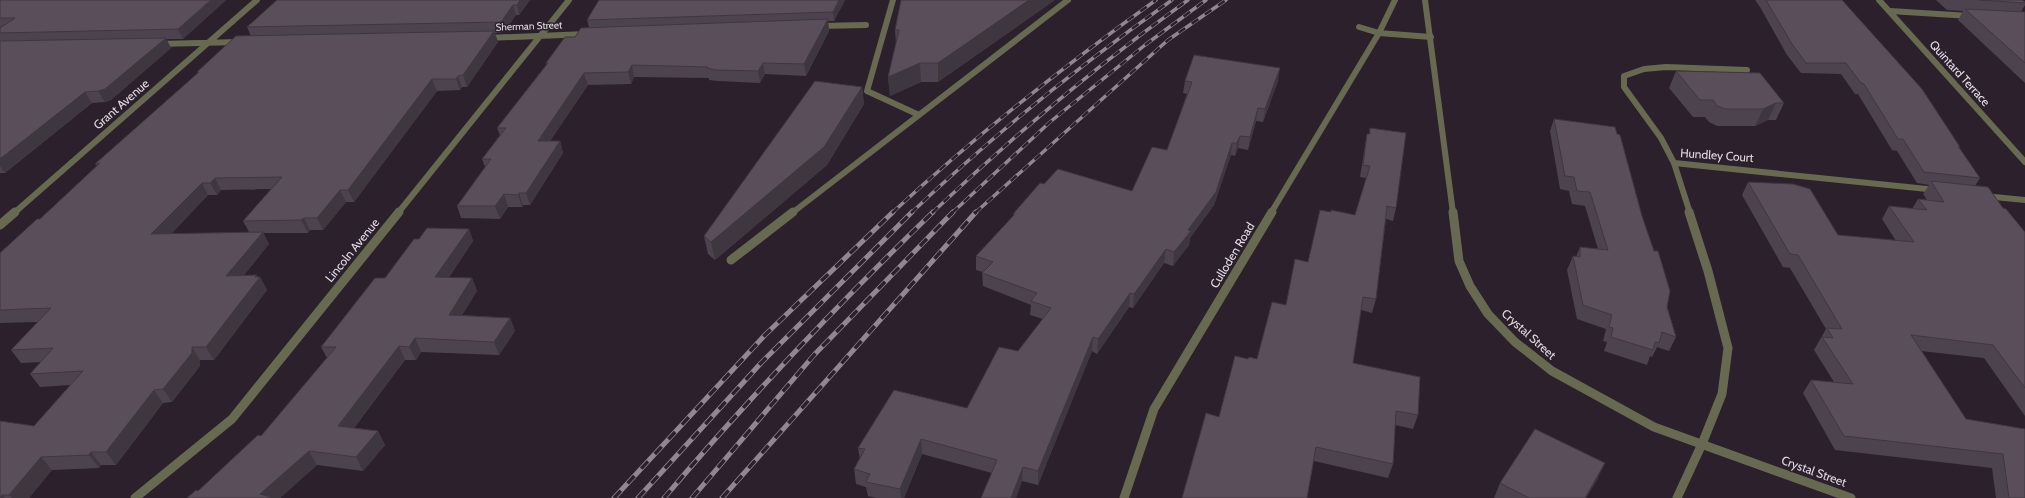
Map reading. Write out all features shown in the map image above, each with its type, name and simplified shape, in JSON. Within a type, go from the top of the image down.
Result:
[{"type":"street","name":"Grant Avenue","points":[[0,225],[257,0]]},
{"type":"street","name":"Lincoln Avenue","points":[[135,498],[232,418],[569,0]]},
{"type":"street","points":[[893,0],[867,91],[919,115]]},
{"type":"street","name":"Culloden Road","points":[[1124,498],[1154,409],[1379,33],[1395,0]]},
{"type":"street","name":"Crystal Street","points":[[1425,0],[1459,262],[1470,286],[1485,309],[1516,342],[1552,371],[1654,427],[1851,498]]},
{"type":"street","name":"Quintard Terrace","points":[[1879,0],[2025,162]]},
{"type":"street","points":[[731,260],[1064,1]]},
{"type":"street","points":[[1890,11],[1975,17]]},
{"type":"street","points":[[812,26],[866,25]]},
{"type":"street","points":[[1359,26],[1379,33],[1431,37]]},
{"type":"street","name":"Sherman Street","points":[[478,38],[592,33]]},
{"type":"street","points":[[151,44],[243,42]]},
{"type":"street","points":[[1674,163],[1661,138],[1624,86],[1624,76],[1644,69],[1666,67],[1747,70]]},
{"type":"street","name":"Hundley Court","points":[[1677,498],[1702,444],[1722,394],[1728,348],[1708,271],[1674,163],[1948,191]]},
{"type":"street","points":[[1978,195],[2025,200]]},
{"type":"building","points":[[0,0],[211,0],[178,29],[0,33],[0,28],[15,18],[0,18]]},
{"type":"building","points":[[277,0],[520,0],[517,5],[513,5],[501,22],[247,27]]},
{"type":"building","points":[[599,0],[839,0],[833,12],[587,20]]},
{"type":"building","points":[[901,0],[1029,0],[938,63],[920,63],[888,77],[899,30],[895,30]]},
{"type":"building","points":[[1766,0],[1842,0],[1922,89],[1980,178],[1924,172],[1903,139],[1898,139],[1864,84],[1861,83],[1846,63],[1806,63],[1792,44]]},
{"type":"building","points":[[1979,0],[2022,0],[2025,3]]},
{"type":"building","points":[[1965,9],[2025,12],[2025,63]]},
{"type":"building","points":[[828,19],[804,64],[763,63],[758,71],[716,70],[707,68],[708,67],[632,65],[628,72],[584,73],[538,141],[560,141],[526,193],[519,193],[518,195],[504,194],[495,206],[457,206],[491,159],[482,159],[506,128],[497,128],[548,63],[546,63],[565,37],[575,37],[581,28]]},
{"type":"building","points":[[494,31],[463,75],[458,76],[456,79],[432,79],[348,190],[340,190],[317,218],[304,218],[301,220],[243,221],[282,177],[215,178],[210,183],[202,183],[151,234],[263,232],[226,276],[257,275],[255,277],[260,277],[206,347],[192,347],[192,353],[163,389],[154,390],[106,452],[91,452],[89,455],[41,457],[9,495],[2,495],[0,498],[0,421],[34,426],[83,371],[30,374],[53,348],[11,350],[51,308],[0,310],[0,253],[37,219],[40,219],[100,163],[95,164],[199,72],[197,72],[236,36]]},
{"type":"building","points":[[166,38],[105,89],[85,92],[0,159],[0,41]]},
{"type":"building","points":[[1194,55],[1280,68],[1265,109],[1258,108],[1250,137],[1240,136],[1237,143],[1232,143],[1216,192],[1188,230],[1191,231],[1174,252],[1166,249],[1134,294],[1130,293],[1098,339],[1093,337],[1038,471],[1023,467],[1011,498],[981,498],[997,460],[921,439],[900,489],[866,482],[870,474],[854,469],[865,449],[858,448],[894,390],[967,408],[999,347],[1018,351],[1051,308],[1031,301],[1037,293],[982,273],[993,262],[976,256],[1015,214],[1013,214],[1040,183],[1044,184],[1058,169],[1132,191],[1152,147],[1167,150],[1192,82],[1185,81]]},
{"type":"building","points":[[1676,71],[1760,73],[1784,103],[1776,103],[1763,109],[1725,109],[1717,106],[1713,100],[1700,100]]},
{"type":"building","points":[[815,81],[862,87],[824,147],[711,242],[704,236]]},
{"type":"building","points":[[1554,119],[1615,127],[1617,134],[1620,135],[1642,216],[1654,251],[1658,251],[1670,291],[1667,307],[1676,337],[1662,332],[1659,343],[1655,342],[1653,350],[1611,337],[1613,328],[1609,327],[1612,315],[1583,305],[1573,256],[1580,257],[1580,247],[1608,250],[1590,192],[1577,191],[1574,177],[1565,176]]},
{"type":"building","points":[[1370,128],[1406,133],[1396,208],[1387,206],[1376,299],[1363,297],[1353,363],[1420,377],[1418,415],[1396,411],[1393,464],[1316,447],[1307,498],[1182,498],[1206,413],[1219,417],[1235,356],[1248,359],[1249,357],[1257,359],[1272,302],[1286,305],[1295,259],[1308,262],[1320,210],[1331,212],[1331,210],[1355,215],[1370,166],[1363,165],[1367,134],[1370,134]]},
{"type":"building","points":[[1931,181],[1988,187],[2003,208],[2006,209],[2025,232],[2025,388],[1993,345],[1911,335],[1966,419],[2025,429],[2025,498],[2009,498],[2003,454],[1844,436],[1811,380],[1853,384],[1822,337],[1833,338],[1827,328],[1842,329],[1798,255],[1790,254],[1748,182],[1793,184],[1810,189],[1838,235],[1914,242],[1889,206],[1927,210],[1918,199],[1944,202]]},
{"type":"building","points":[[427,228],[469,229],[435,277],[472,278],[449,315],[510,318],[494,342],[415,338],[409,347],[399,346],[338,426],[378,431],[356,457],[309,451],[260,494],[274,498],[187,498],[196,490],[198,491],[258,435],[261,436],[336,347],[321,347],[375,278],[385,278],[414,239],[419,239]]},
{"type":"building","points":[[1535,429],[1605,463],[1585,498],[1529,498],[1500,483]]},
{"type":"railway","points":[[892,213],[923,184],[1021,102],[1156,0]]},
{"type":"railway","points":[[911,213],[1005,128],[1071,75],[1172,0]]},
{"type":"railway","points":[[932,213],[993,156],[1056,102],[1121,50],[1188,0]]},
{"type":"railway","points":[[952,213],[1050,122],[1145,45],[1206,0]]},
{"type":"railway","points":[[976,213],[1168,40],[1226,0]]},
{"type":"railway","points":[[614,498],[765,335],[893,212]]},
{"type":"railway","points":[[664,498],[795,352],[863,281],[933,212]]},
{"type":"railway","points":[[638,498],[761,363],[911,213]]},
{"type":"railway","points":[[692,498],[814,355],[952,213]]},
{"type":"railway","points":[[722,498],[976,213]]}]
